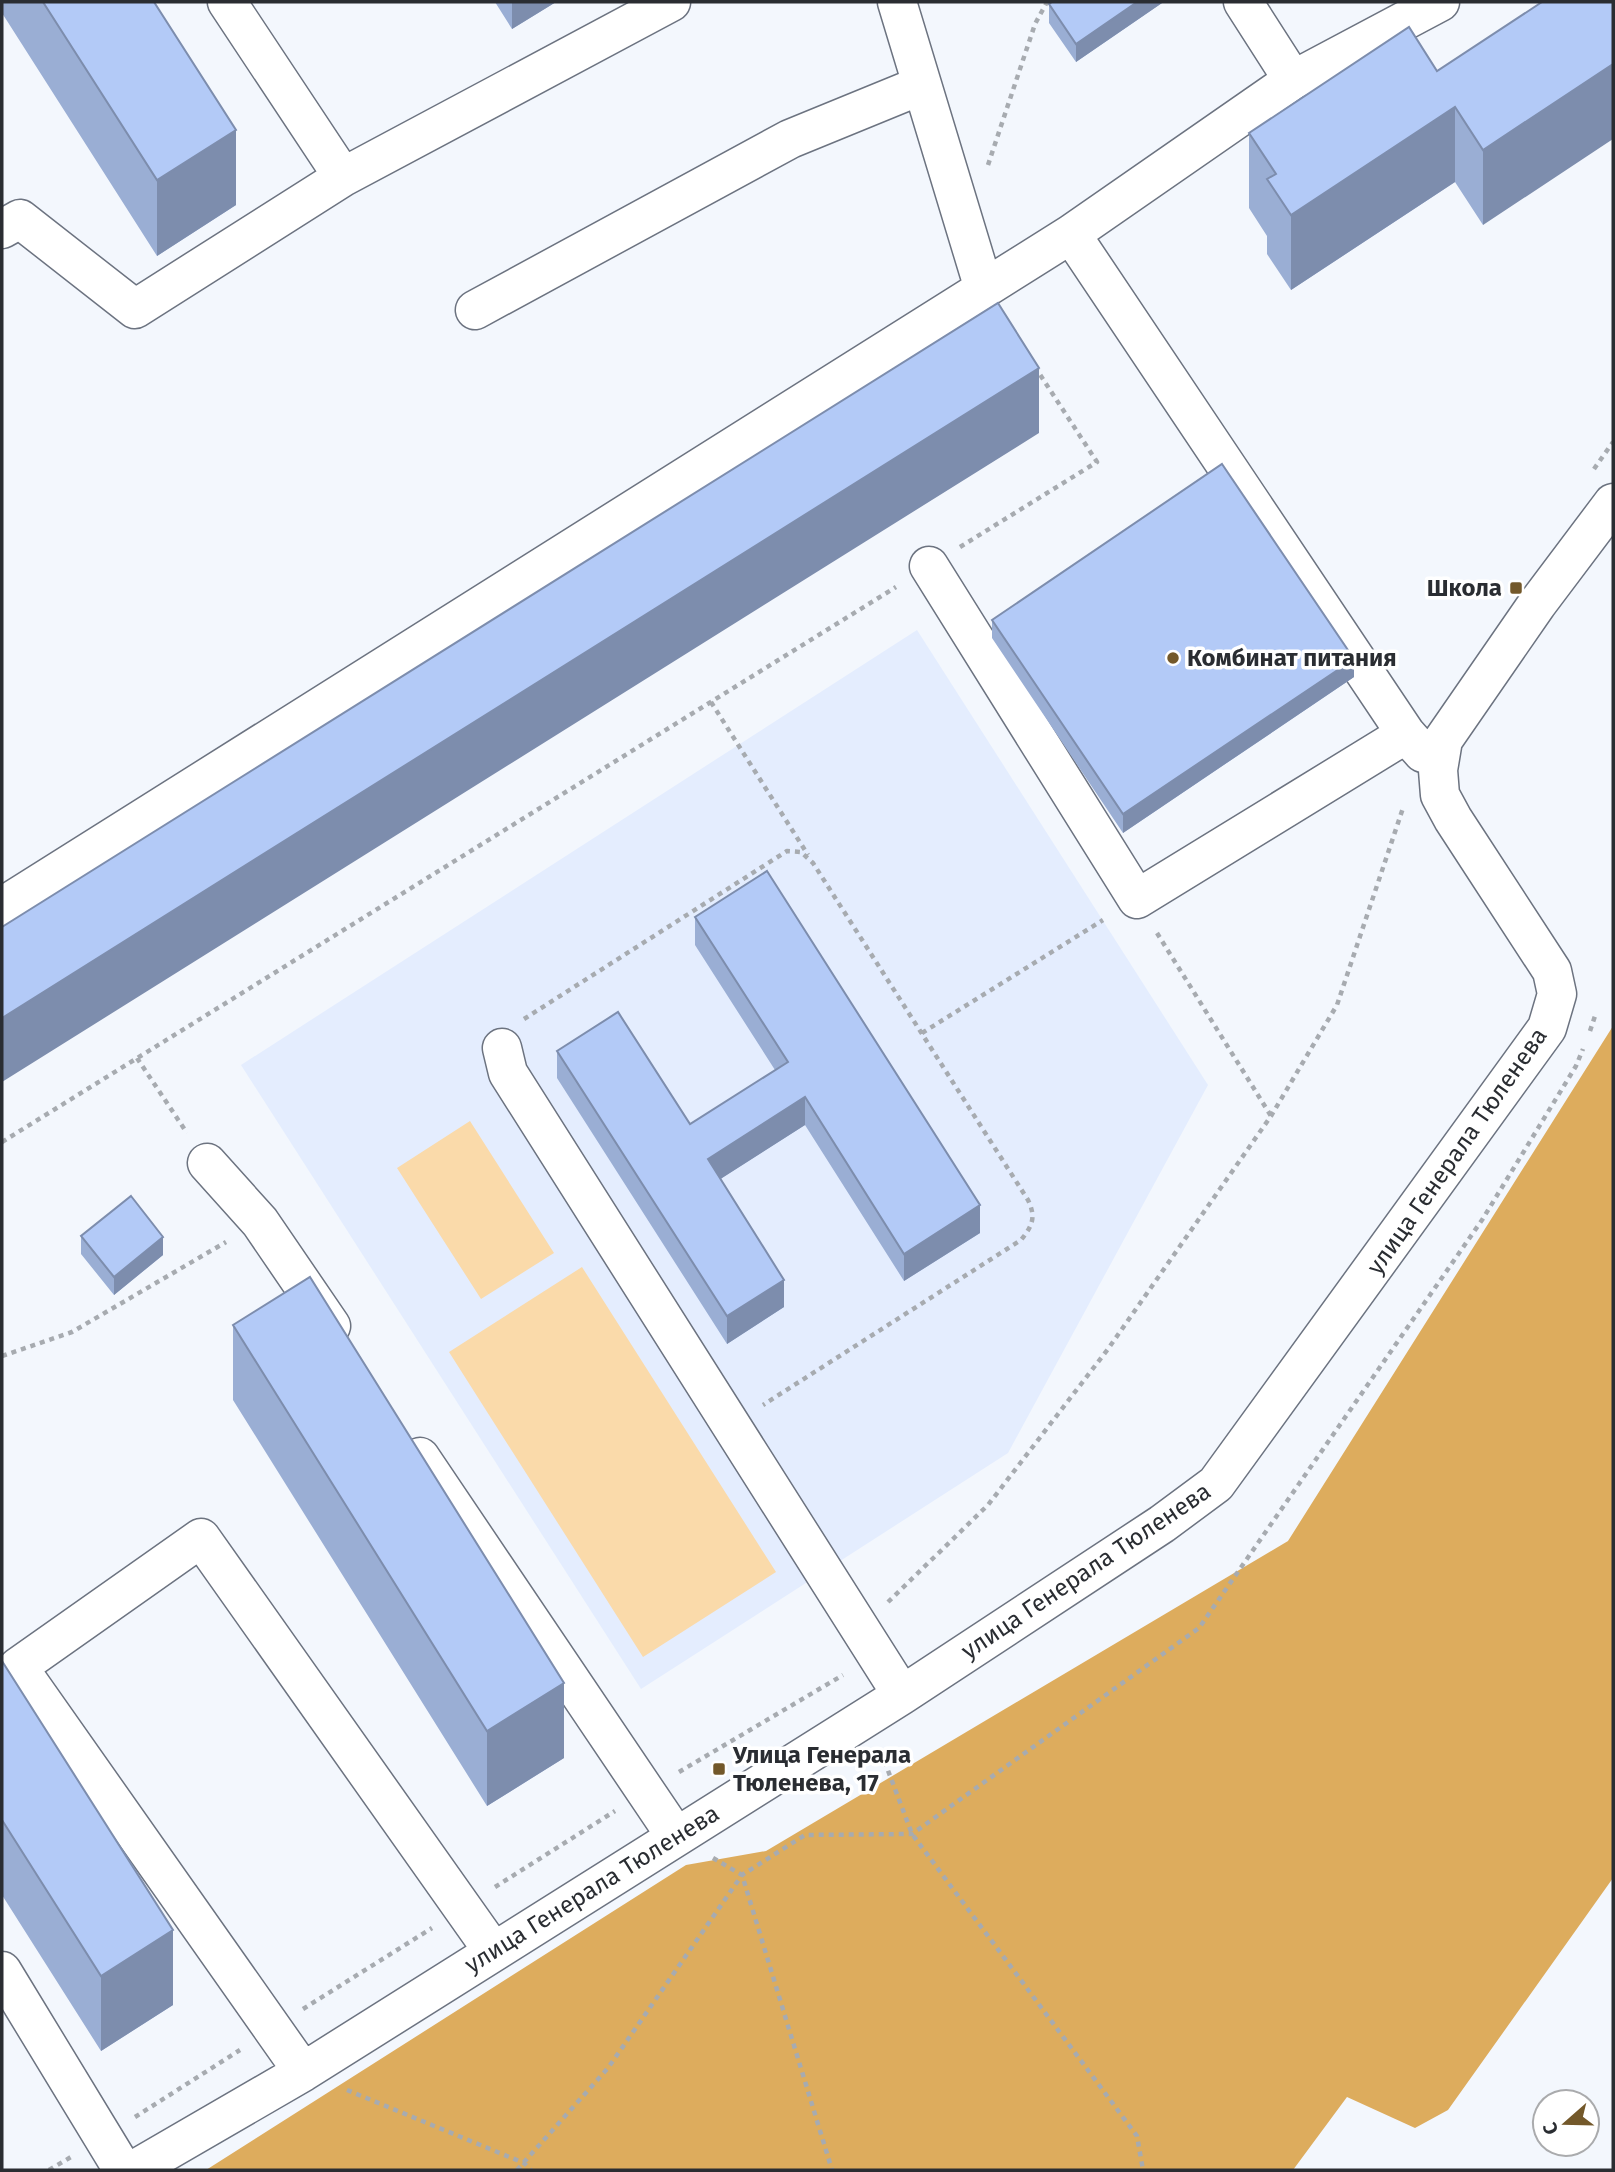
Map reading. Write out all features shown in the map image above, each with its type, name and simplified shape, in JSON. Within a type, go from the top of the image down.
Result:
[{"type":"street","points":[[227,2],[343,177]]},
{"type":"street","points":[[2,229],[20,219],[135,309],[343,177],[671,2]]},
{"type":"street","points":[[897,2],[984,289]]},
{"type":"street","points":[[1243,2],[1293,80]]},
{"type":"street","points":[[2,907],[1071,234],[1293,80],[1440,2]]},
{"type":"street","points":[[474,310],[790,139],[922,85]]},
{"type":"street","points":[[1071,234],[1420,750],[1440,795],[1552,971],[1557,994]]},
{"type":"street","points":[[929,566],[1136,899],[1443,740],[1538,604],[1602,488]]},
{"type":"street","name":"улица Генерала Тюленева","points":[[134,2170],[303,2072],[675,1835],[902,1695],[1161,1524],[1216,1484],[1527,1059],[1546,1028],[1557,994]]},
{"type":"street","points":[[502,1048],[508,1073],[733,1424],[902,1695]]},
{"type":"street","points":[[207,1163],[260,1222],[352,1357]]},
{"type":"street","points":[[399,1425],[675,1835]]},
{"type":"street","points":[[303,2072],[18,1667],[201,1538],[493,1951]]},
{"type":"street","points":[[2,1971],[123,2170]]},
{"type":"path","points":[[988,167],[1035,24],[1047,2]]},
{"type":"path","points":[[2,1142],[1097,461],[1029,358]]},
{"type":"path","points":[[1602,488],[1613,442]]},
{"type":"path","points":[[711,702],[1034,1213],[1032,1226],[1021,1240],[733,1424]]},
{"type":"path","points":[[861,1629],[988,1505],[1108,1349],[1272,1116],[1337,1005],[1420,750]]},
{"type":"path","points":[[502,1048],[510,1029],[788,851],[802,852],[813,863]]},
{"type":"path","points":[[922,1033],[1136,899],[1272,1116]]},
{"type":"path","points":[[517,2170],[608,2068],[742,1875],[805,1835],[912,1834],[1199,1628],[1350,1414],[1482,1220],[1576,1066],[1595,1016],[1557,994]]},
{"type":"path","points":[[136,1058],[207,1163]]},
{"type":"path","points":[[2,1356],[72,1332],[260,1222]]},
{"type":"path","points":[[867,1717],[912,1834],[1137,2136],[1143,2170]]},
{"type":"path","points":[[675,1835],[742,1875],[832,2170]]},
{"type":"path","points":[[303,2072],[524,2163],[531,2170]]},
{"type":"shaded area","points":[[917,630],[1208,1085],[1008,1453],[641,1689],[241,1065]]},
{"type":"shaded area","points":[[1613,1026],[1613,1878],[1448,2110],[1415,2128],[1347,2097],[1293,2170],[206,2170],[686,1865],[766,1851],[1288,1541]]},
{"type":"shaded area","points":[[470,1121],[554,1253],[481,1299],[397,1168]]},
{"type":"shaded area","points":[[582,1267],[776,1572],[643,1657],[449,1352]]},
{"type":"building","points":[[43,2],[154,2],[236,130],[157,180]]},
{"type":"building","points":[[1137,2],[1076,44],[1049,4]]},
{"type":"building","points":[[1542,2],[1613,2],[1613,64],[1483,150],[1455,107],[1291,215],[1267,179],[1276,174],[1249,133],[1409,27],[1437,71]]},
{"type":"building","points":[[998,303],[1039,368],[2,1018],[2,927]]},
{"type":"building","name":"Комбинат питания","points":[[1222,464],[1354,659],[1123,814],[992,620]]},
{"type":"building","points":[[767,871],[980,1205],[904,1254],[805,1097],[708,1159],[784,1280],[727,1316],[557,1051],[618,1012],[690,1124],[788,1062],[695,917]]},
{"type":"building","points":[[131,1196],[163,1237],[114,1277],[81,1236]]},
{"type":"building","points":[[310,1277],[564,1683],[487,1731],[233,1325]]},
{"type":"building","points":[[2,1661],[173,1930],[101,1976],[2,1820]]},
{"type":"place","name":"Школа","points":[[1516,588]]},
{"type":"place","name":"Комбинат питания","points":[[1173,658]]},
{"type":"place","name":"Улица Генерала Тюленева, 17","points":[[719,1769]]}]
